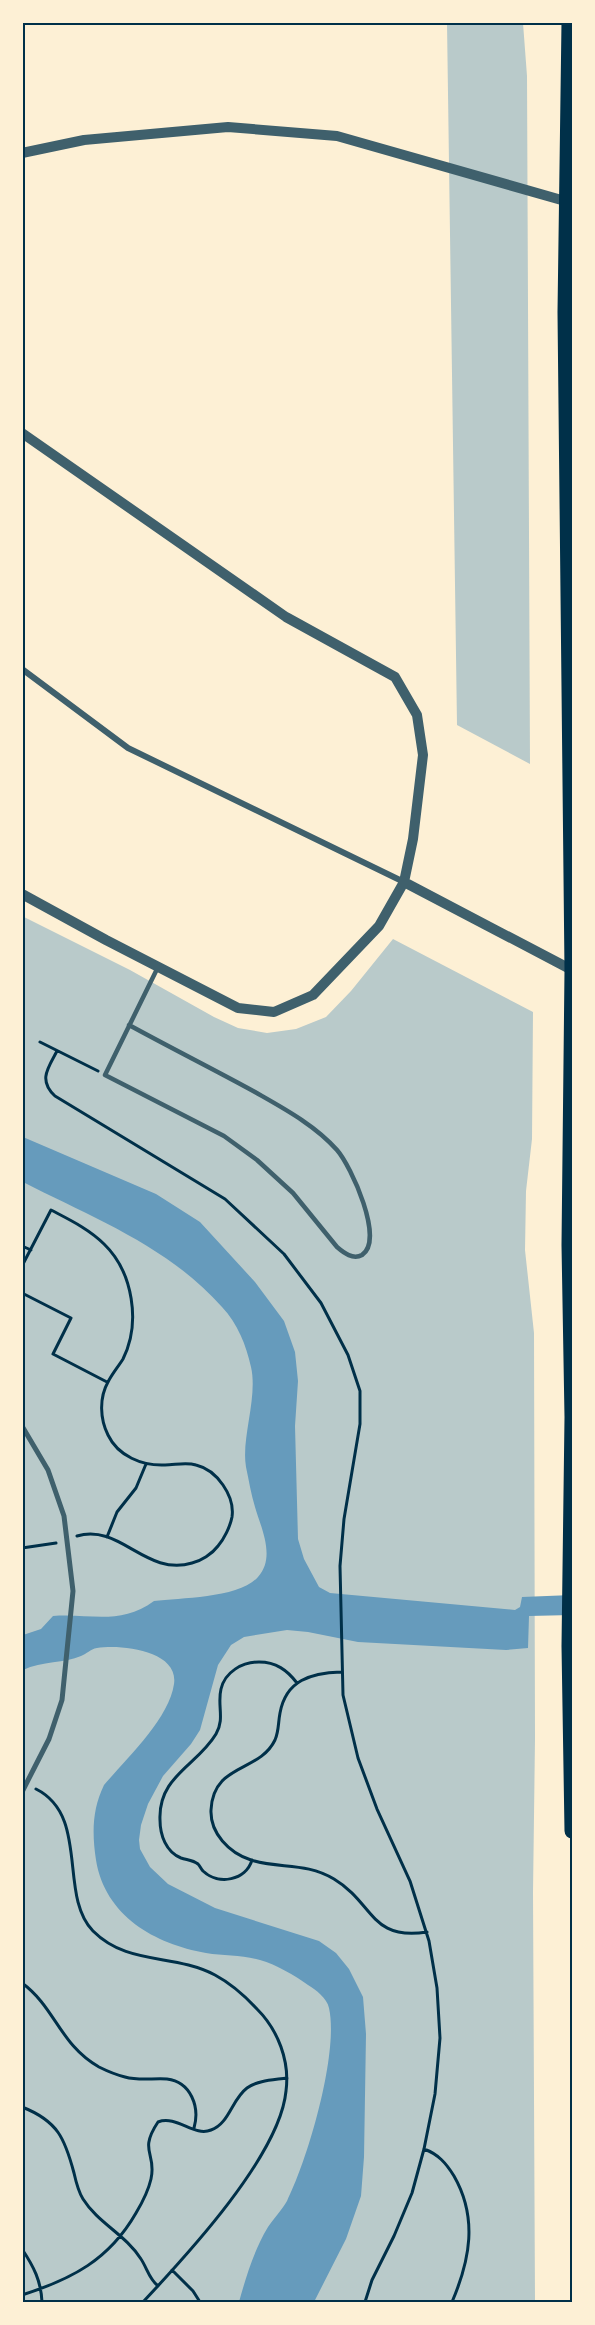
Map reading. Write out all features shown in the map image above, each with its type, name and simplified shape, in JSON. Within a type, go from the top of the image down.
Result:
[{"type":"main road","points":[[569,22],[569,202],[565,324],[572,970],[569,1245],[572,1417],[568,1646],[573,1831]]},
{"type":"street","points":[[22,153],[84,140],[228,127],[337,136],[569,202]]},
{"type":"street","points":[[22,433],[286,617],[395,677],[417,715],[423,755],[413,839],[404,882],[379,927],[313,995],[274,1012],[238,1008],[22,894]]},
{"type":"street","points":[[22,669],[128,748],[404,882],[572,970]]},
{"type":"street","points":[[22,1426],[48,1470],[64,1516],[72,1576],[67,1669],[62,1700],[49,1739],[22,1792]]},
{"type":"lane","points":[[129,1025],[280,1106],[304,1122],[337,1150],[351,1169],[360,1191],[371,1236],[368,1247],[362,1254],[355,1257],[347,1255],[337,1247],[293,1193],[257,1160],[224,1136],[105,1075],[158,967]]},
{"type":"path","points":[[40,1042],[105,1075]]},
{"type":"path","points":[[57,1051],[48,1068],[45,1082],[55,1096],[125,1136],[225,1199],[284,1254],[321,1303],[348,1355],[360,1391],[360,1424],[344,1519],[340,1585],[343,1695],[358,1758],[377,1809],[410,1881],[427,1932],[437,1988],[440,2038],[435,2094],[412,2193],[372,2280],[365,2302]]},
{"type":"path","points":[[22,1266],[51,1210],[83,1226],[105,1245],[124,1273],[132,1302],[132,1330],[123,1358],[107,1382],[102,1405],[102,1418],[107,1434],[120,1451],[146,1464],[156,1466],[197,1465],[214,1474],[227,1492],[231,1502],[232,1517],[217,1547],[205,1557],[180,1566],[164,1565],[149,1560],[124,1544],[87,1533],[48,1545],[22,1548]]},
{"type":"path","points":[[22,1246],[31,1250]]},
{"type":"path","points":[[22,1293],[71,1318],[53,1354],[107,1382]]},
{"type":"path","points":[[106,1537],[117,1512],[136,1488],[146,1464]]},
{"type":"path","points":[[252,1860],[247,1872],[237,1879],[224,1879],[204,1872],[199,1865],[172,1853],[165,1844],[160,1820],[163,1797],[179,1773],[215,1735],[220,1725],[221,1690],[231,1671],[248,1664],[268,1662],[287,1671],[297,1683]]},
{"type":"path","points":[[341,1672],[320,1672],[290,1689],[284,1700],[274,1742],[263,1755],[228,1774],[219,1784],[213,1796],[212,1824],[221,1839],[232,1850],[252,1860],[303,1867],[334,1879],[349,1890],[383,1927],[409,1935],[427,1932]]},
{"type":"path","points":[[27,1785],[39,1790],[51,1801],[62,1817],[69,1835],[77,1894],[91,1929],[121,1952],[176,1961],[215,1975],[247,1998],[274,2028],[286,2061],[286,2093],[279,2120],[253,2168],[232,2198],[143,2302]]},
{"type":"path","points":[[22,1983],[43,2001],[66,2039],[89,2060],[125,2077],[168,2079],[185,2087],[195,2102],[197,2119],[194,2128]]},
{"type":"path","points":[[22,2295],[42,2289],[81,2271],[121,2237],[142,2203],[151,2178],[147,2146],[151,2132],[158,2122],[168,2120],[204,2132],[213,2130],[223,2122],[238,2097],[247,2088],[263,2081],[287,2078]]},
{"type":"path","points":[[22,2107],[41,2116],[59,2132],[66,2144],[78,2189],[83,2199],[140,2258],[153,2282],[158,2286]]},
{"type":"path","points":[[424,2148],[437,2154],[449,2168],[465,2200],[470,2224],[464,2271],[452,2302]]},
{"type":"path","points":[[22,2249],[42,2289],[42,2302]]},
{"type":"path","points":[[172,2270],[193,2291],[200,2302]]},
{"type":"shaded area","points":[[447,23],[523,23],[527,76],[530,764],[457,725]]},
{"type":"shaded area","points":[[22,916],[238,1028],[267,1033],[296,1029],[326,1017],[351,991],[393,939],[533,1012],[532,1139],[526,1191],[525,1250],[534,1333],[535,2302],[23,2302]]},
{"type":"water","points":[[23,1137],[156,1194],[200,1222],[255,1282],[284,1321],[295,1352],[298,1381],[295,1426],[298,1539],[304,1559],[319,1587],[330,1593],[515,1610],[520,1607],[522,1597],[572,1595],[572,1615],[529,1616],[528,1648],[506,1650],[358,1642],[287,1630],[244,1637],[231,1645],[218,1665],[200,1730],[163,1776],[148,1804],[141,1825],[140,1849],[150,1867],[168,1884],[215,1908],[319,1941],[336,1953],[349,1969],[363,1997],[366,2034],[361,2196],[346,2239],[314,2302],[239,2302],[259,2245],[268,2227],[287,2201],[312,2133],[320,2106],[330,2051],[331,2027],[328,2004],[311,1987],[266,1962],[247,1957],[187,1949],[151,1934],[121,1912],[101,1880],[94,1840],[97,1803],[104,1785],[146,1738],[164,1711],[174,1684],[173,1673],[167,1663],[146,1652],[107,1647],[95,1649],[75,1658],[23,1670],[23,1635],[41,1629],[53,1616],[117,1616],[141,1609],[154,1601],[224,1593],[249,1584],[258,1577],[266,1561],[267,1552],[245,1456],[253,1379],[251,1367],[241,1335],[233,1320],[201,1286],[178,1267],[128,1235],[23,1182]]}]
